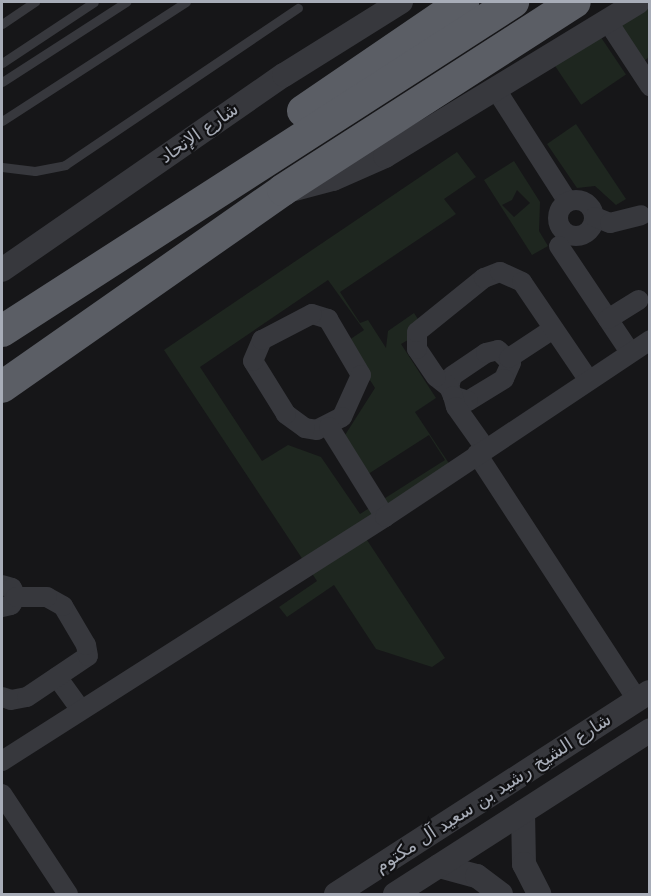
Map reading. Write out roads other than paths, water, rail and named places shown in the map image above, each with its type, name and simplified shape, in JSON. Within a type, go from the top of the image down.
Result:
[{"type":"highway","points":[[198,203],[220,174],[249,147],[463,2]]},
{"type":"highway","points":[[2,331],[513,2]]},
{"type":"highway","points":[[2,387],[283,190],[575,2]]},
{"type":"street","name":"شارع الإتحاد","points":[[2,270],[284,75],[401,2]]},
{"type":"street","points":[[283,190],[306,188],[359,168],[608,22],[638,2]]},
{"type":"street","points":[[608,22],[650,86]]},
{"type":"street","points":[[495,88],[568,202]]},
{"type":"street","points":[[568,202],[583,201],[595,217],[610,223],[641,215]]},
{"type":"street","points":[[568,202],[558,218],[569,234],[586,233],[595,217]]},
{"type":"street","points":[[559,246],[630,352]]},
{"type":"street","points":[[588,379],[516,276],[491,274],[417,332],[417,349],[436,377],[451,392],[468,401],[504,379],[511,369],[509,358],[498,351],[486,353],[452,376],[451,392],[456,407],[481,451],[643,695]]},
{"type":"street","points":[[608,320],[638,300]]},
{"type":"street","points":[[312,314],[328,320],[361,375],[359,388],[342,417],[329,427],[305,428],[295,423],[253,361],[262,340],[312,314]]},
{"type":"street","points":[[509,358],[553,329]]},
{"type":"street","points":[[2,761],[385,517],[588,379],[650,340]]},
{"type":"street","points":[[329,427],[385,517]]},
{"type":"street","points":[[2,697],[19,700],[85,660],[86,645],[58,602],[6,596]]},
{"type":"street","points":[[57,677],[80,710]]},
{"type":"street","name":"شارع الشيخ رشيد بن سعيد آل مكتوم","points":[[336,894],[643,695]]},
{"type":"street","name":"شارع الشيخ رشيد بن سعيد آل مكتوم","points":[[395,894],[650,730]]},
{"type":"street","points":[[2,794],[68,894]]},
{"type":"street","points":[[522,812],[524,864],[539,894]]},
{"type":"street","points":[[439,866],[477,876],[501,894]]},
{"type":"lane","points":[[2,24],[35,2]]},
{"type":"lane","points":[[2,63],[94,2]]},
{"type":"lane","points":[[2,82],[126,2]]},
{"type":"lane","points":[[2,121],[186,2]]},
{"type":"lane","points":[[2,167],[35,171],[65,165],[298,8]]}]
